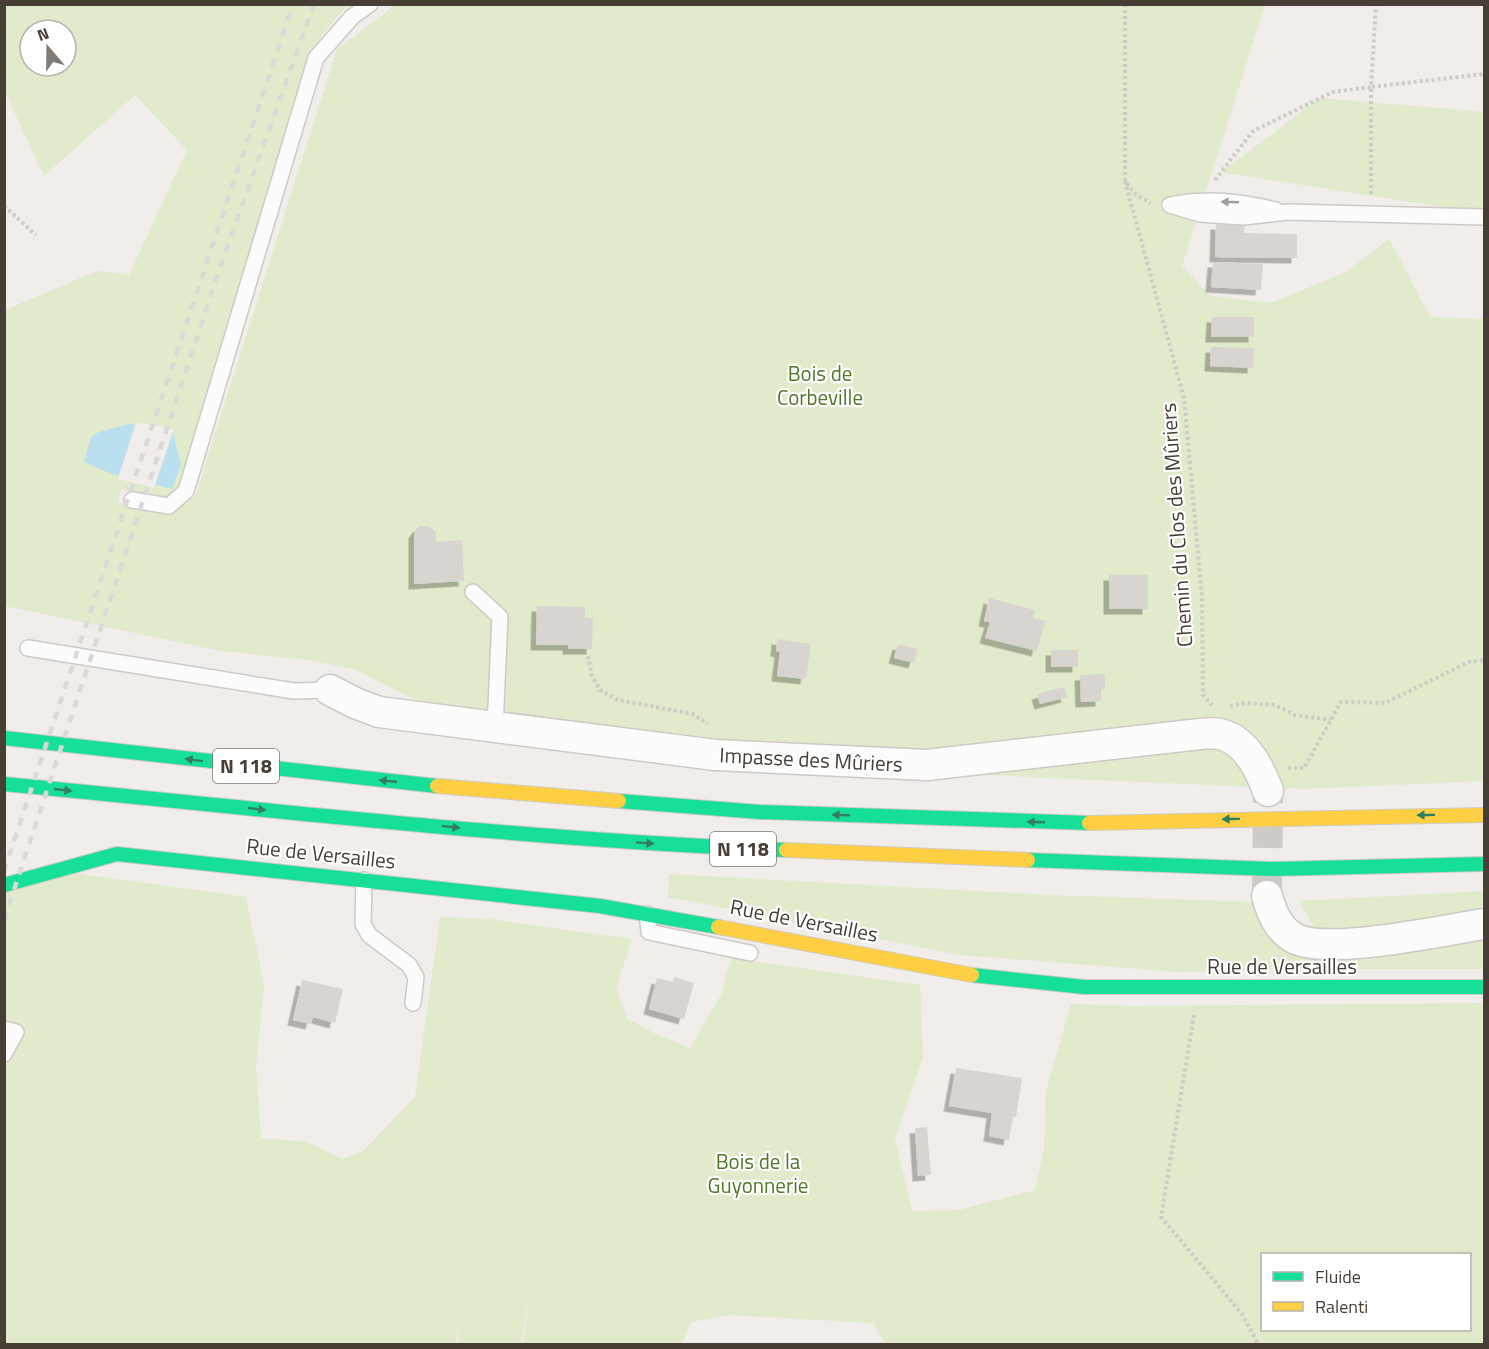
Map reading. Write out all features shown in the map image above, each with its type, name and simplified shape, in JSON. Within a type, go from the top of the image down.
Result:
[{"type":"main road","name":"N 118","points":[[4,738],[273,769],[477,789],[760,812],[1071,823],[1485,815]]},
{"type":"main road","name":"N 118","points":[[4,784],[488,831],[697,847],[1272,869],[1485,864]]},
{"type":"main road","name":"Rue de Versailles","points":[[4,885],[117,854],[600,906],[978,976],[1084,987],[1485,987]]},
{"type":"street","name":"Impasse des Mûriers","points":[[330,690],[355,703],[380,712],[715,755],[927,765],[1191,735],[1221,734],[1246,751],[1260,769],[1268,791]]},
{"type":"street","points":[[1267,896],[1278,923],[1293,937],[1304,942],[1349,944],[1485,924]]},
{"type":"lane","points":[[132,500],[169,506],[186,491],[316,58],[352,16],[370,4]]},
{"type":"lane","points":[[1170,205],[1198,201],[1244,202],[1288,212]]},
{"type":"lane","points":[[1170,205],[1200,214],[1244,217],[1288,212],[1485,217]]},
{"type":"lane","points":[[473,592],[500,617],[495,728]]},
{"type":"lane","points":[[28,648],[294,691],[330,690]]},
{"type":"lane","points":[[364,880],[363,924],[369,935],[409,965],[416,977],[413,1003]]},
{"type":"lane","points":[[647,914],[649,932],[750,953]]},
{"type":"lane","points":[[4,1029],[16,1032],[4,1054]]},
{"type":"path","name":"Chemin du Clos des Mûriers","points":[[1125,4],[1125,181],[1184,398],[1202,598],[1203,695],[1216,709]]},
{"type":"path","points":[[1371,214],[1371,87],[1376,4]]},
{"type":"path","points":[[1198,201],[1253,131],[1333,92],[1485,74]]},
{"type":"path","points":[[1125,181],[1136,195],[1150,203],[1170,205]]},
{"type":"path","points":[[4,206],[36,235]]},
{"type":"path","points":[[588,656],[592,676],[600,690],[618,700],[693,714],[709,724],[714,734],[715,755]]},
{"type":"path","points":[[1268,791],[1289,768],[1304,768],[1341,702],[1385,703],[1469,662],[1485,660]]},
{"type":"path","points":[[1226,707],[1246,703],[1275,705],[1294,715],[1331,720]]},
{"type":"path","points":[[1198,988],[1161,1217],[1242,1314],[1258,1344]]},
{"type":"green space","name":"Bois de Corbeville","points":[[5,5],[352,5],[344,9],[321,36],[178,490],[163,499],[121,489],[118,503],[169,514],[195,497],[337,49],[393,5],[1265,5],[1182,266],[1210,296],[1271,303],[1346,272],[1389,239],[1430,317],[1484,319],[1484,781],[1303,789],[729,764],[431,708],[354,669],[309,660],[221,651],[5,606],[5,310],[97,271],[129,275],[187,150],[135,95],[44,176],[5,92]]},
{"type":"green space","points":[[1320,98],[1484,112],[1484,209],[1449,208],[1221,172]]},
{"type":"green space","name":"Bois de la Guyonnerie","points":[[66,872],[246,897],[264,985],[256,1065],[261,1138],[307,1142],[343,1159],[363,1151],[415,1097],[440,917],[489,919],[632,939],[616,988],[627,1019],[690,1048],[721,995],[731,958],[920,985],[923,1058],[895,1138],[912,1211],[959,1210],[1035,1190],[1044,1149],[1046,1091],[1071,1004],[1134,1006],[1484,1003],[1484,1344],[886,1344],[873,1323],[730,1315],[691,1322],[682,1344],[523,1344],[529,1294],[521,1344],[458,1344],[459,1328],[455,1344],[5,1344],[5,891]]},
{"type":"green space","points":[[669,874],[1049,895],[1256,902],[1273,938],[1484,935],[1484,969],[1178,972],[960,955],[668,897]]},
{"type":"green space","points":[[1484,891],[1484,909],[1317,932],[1299,901]]},
{"type":"water","points":[[129,424],[173,432],[181,465],[172,489],[112,474],[84,462],[91,437],[99,432]]},
{"type":"pier","points":[[136,422],[174,429],[154,488],[118,479]]},
{"type":"building","points":[[1216,224],[1245,225],[1244,233],[1297,234],[1297,258],[1215,257]]},
{"type":"building","points":[[1213,262],[1263,264],[1261,290],[1211,287]]},
{"type":"building","points":[[1212,317],[1254,317],[1254,337],[1211,337]]},
{"type":"building","points":[[1211,347],[1254,348],[1253,368],[1210,366]]},
{"type":"building","points":[[419,526],[429,526],[436,532],[436,542],[462,540],[464,581],[414,584],[414,533]]},
{"type":"building","points":[[1109,575],[1148,575],[1148,609],[1109,609]]},
{"type":"building","points":[[989,598],[1035,610],[1033,618],[1045,621],[1037,651],[985,638],[990,622],[984,621]]},
{"type":"building","points":[[537,606],[585,607],[585,618],[593,618],[592,649],[568,649],[568,645],[536,645]]},
{"type":"building","points":[[777,639],[811,644],[806,679],[777,676],[780,652],[776,651]]},
{"type":"building","points":[[898,644],[918,649],[914,663],[894,658]]},
{"type":"building","points":[[1051,650],[1078,650],[1078,667],[1051,667]]},
{"type":"building","points":[[1105,674],[1105,689],[1101,689],[1101,701],[1081,702],[1080,675]]},
{"type":"building","points":[[1064,687],[1067,697],[1040,704],[1037,694]]},
{"type":"building","points":[[674,977],[694,983],[684,1019],[649,1009],[657,978],[673,982]]},
{"type":"building","points":[[302,980],[343,989],[335,1023],[313,1017],[311,1024],[293,1020]]},
{"type":"building","points":[[956,1068],[1022,1078],[1016,1117],[1013,1116],[1009,1140],[989,1136],[992,1113],[949,1106]]},
{"type":"building","points":[[927,1127],[931,1175],[918,1176],[915,1128]]},
{"type":"tunnel","points":[[1267,893],[1268,794]]},
{"type":"railway","points":[[4,871],[293,4]]},
{"type":"railway","points":[[4,920],[222,262],[314,4]]},
{"type":"traffic: fast","points":[[4,738],[437,786]]},
{"type":"traffic: fast","points":[[4,784],[492,831],[786,850]]},
{"type":"traffic: fast","points":[[619,801],[760,812],[1089,823]]},
{"type":"traffic: fast","points":[[4,885],[117,854],[600,906],[718,927]]},
{"type":"traffic: fast","points":[[1028,860],[1272,869],[1484,864]]},
{"type":"traffic: fast","points":[[972,975],[1084,987],[1484,987]]},
{"type":"traffic: slow","points":[[437,786],[619,801]]},
{"type":"traffic: slow","points":[[1089,823],[1484,815]]},
{"type":"traffic: slow","points":[[786,850],[1028,860]]},
{"type":"traffic: slow","points":[[718,927],[972,975]]}]
